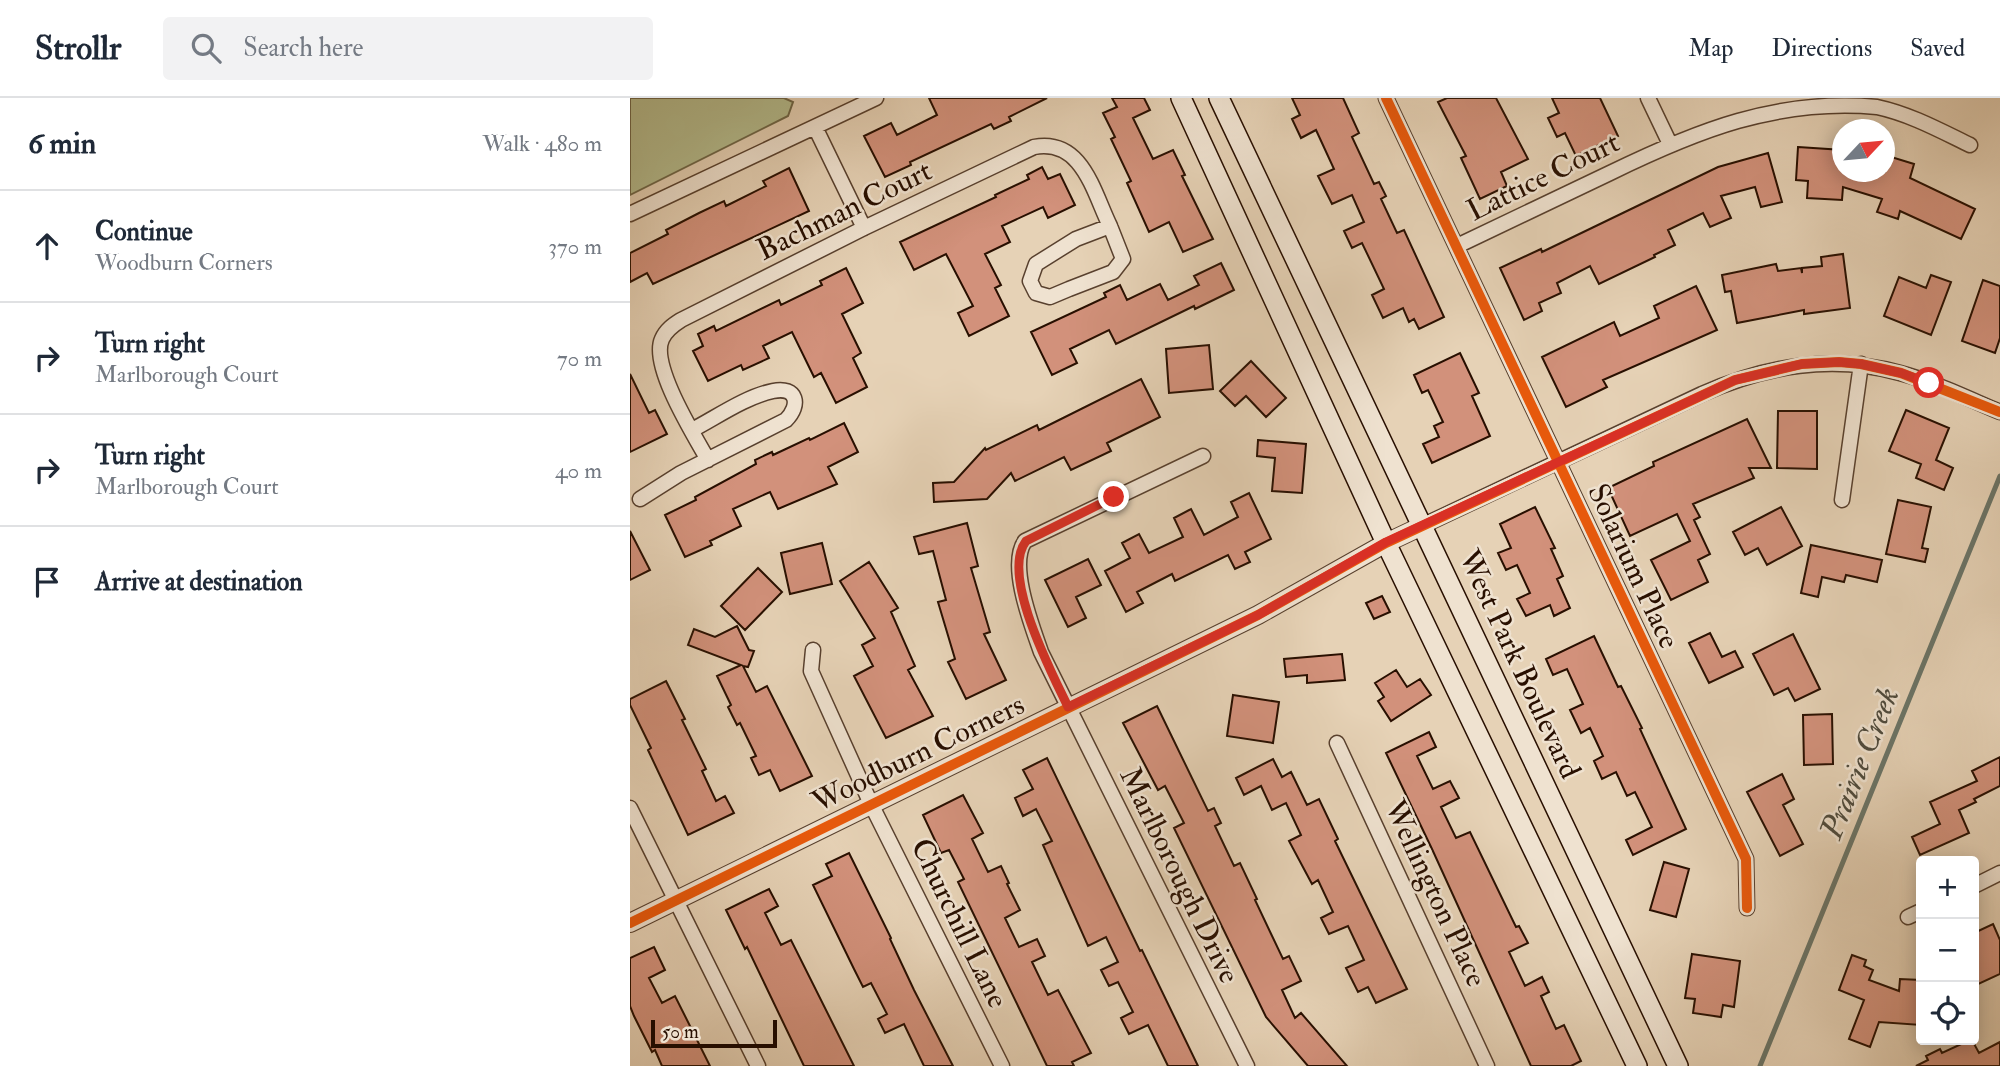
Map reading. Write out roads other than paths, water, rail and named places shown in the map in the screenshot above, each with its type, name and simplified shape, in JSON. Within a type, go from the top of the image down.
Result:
[{"type":"main road","points":[[1181,98],[1386,542],[1637,1066]]},
{"type":"main road","name":"West Park Boulevard","points":[[1219,98],[1675,1065]]},
{"type":"street","points":[[630,214],[876,98]]},
{"type":"street","name":"Solarium Place","points":[[1386,98],[1746,859],[1747,908]]},
{"type":"street","points":[[1648,98],[1670,144]]},
{"type":"street","name":"Lattice Court","points":[[1457,246],[1670,144],[1721,122],[1772,106],[1828,102],[1877,103],[1970,145]]},
{"type":"street","points":[[815,127],[864,228]]},
{"type":"street","name":"Bachman Court","points":[[708,460],[662,369],[660,342],[671,327],[864,228],[1034,147],[1046,145],[1068,151],[1079,163],[1110,226],[1123,259],[1113,272],[1050,297],[1037,293],[1030,281],[1036,264],[1076,239],[1110,226]]},
{"type":"street","name":"Woodburn Corners","points":[[630,923],[1258,615],[1386,542],[1735,380],[1802,364],[1861,364],[1901,373],[2000,412]]},
{"type":"street","points":[[1842,500],[1861,364]]},
{"type":"street","points":[[640,499],[681,473],[786,420],[793,413],[796,404],[788,392],[770,391],[692,430]]},
{"type":"street","name":"Marlborough Drive","points":[[1203,456],[1026,541],[1020,548],[1020,574],[1028,615],[1041,652],[1247,1066]]},
{"type":"street","name":"Churchill Lane","points":[[813,650],[811,671],[872,804],[1002,1066]]},
{"type":"street","name":"Wellington Place","points":[[1337,743],[1487,1066]]},
{"type":"street","points":[[630,808],[758,1066]]},
{"type":"street","points":[[1979,884],[2000,873]]},
{"type":"waterway","name":"Prairie Creek","points":[[1760,1066],[2000,476]]}]
